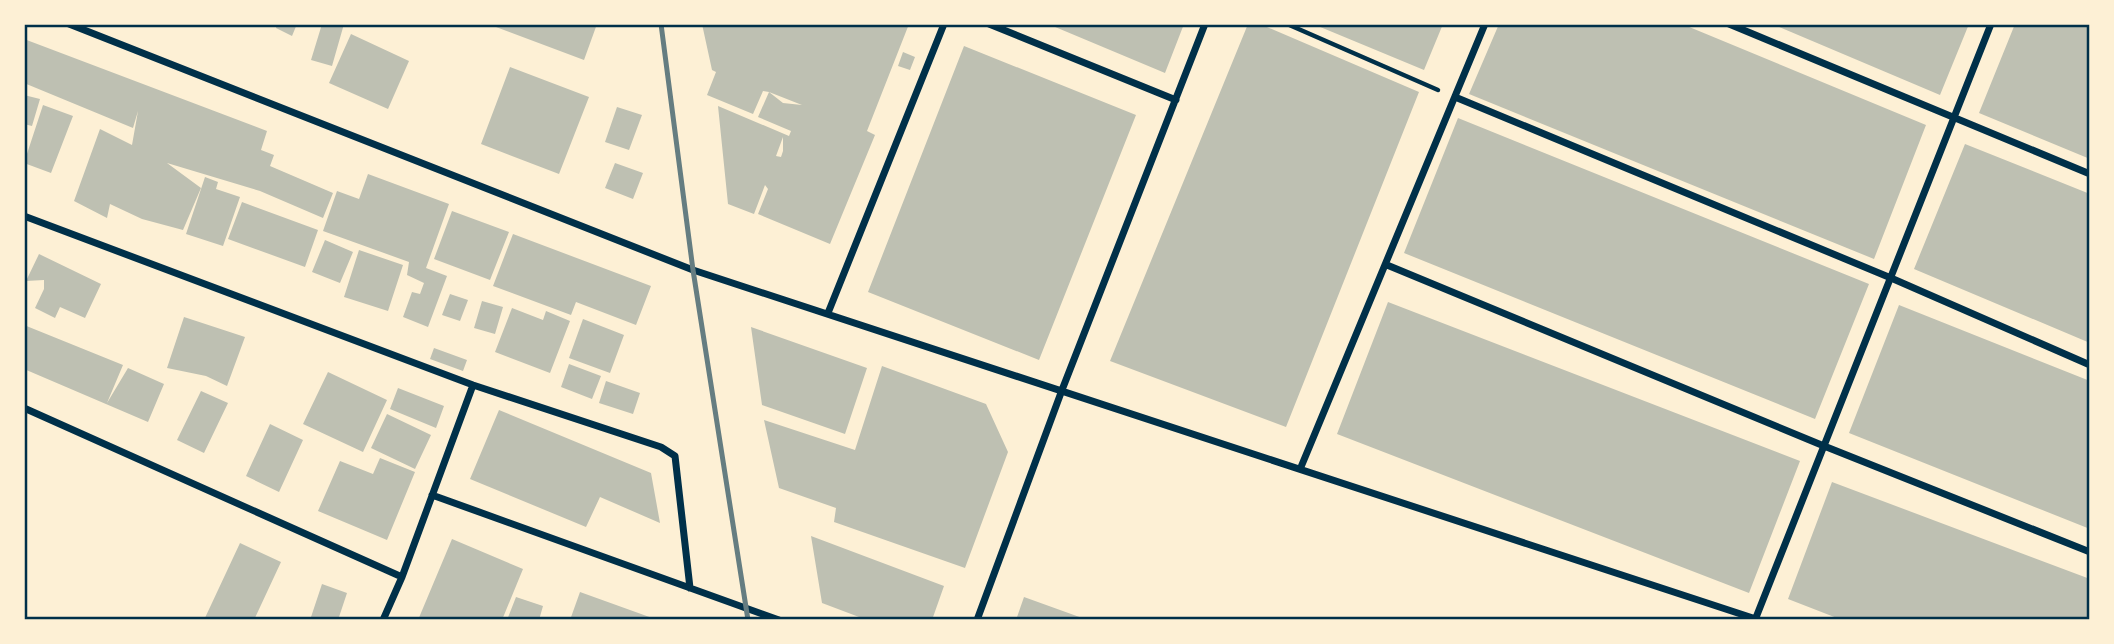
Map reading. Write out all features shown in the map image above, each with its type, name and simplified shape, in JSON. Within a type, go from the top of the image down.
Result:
[{"type":"street","points":[[69,24],[693,270],[1301,467],[1756,619],[1992,24]]},
{"type":"street","points":[[828,313],[944,24]]},
{"type":"street","points":[[989,24],[1176,100]]},
{"type":"street","points":[[977,620],[1062,390],[1205,24]]},
{"type":"street","points":[[1301,467],[1485,24]]},
{"type":"street","points":[[1729,24],[2090,173]]},
{"type":"street","points":[[1455,97],[1891,278],[2090,365]]},
{"type":"street","points":[[24,216],[473,385],[661,447],[675,456],[690,589]]},
{"type":"street","points":[[1387,264],[1824,446],[2090,552]]},
{"type":"street","points":[[383,620],[402,577],[473,385]]},
{"type":"street","points":[[24,408],[402,577]]},
{"type":"street","points":[[432,495],[779,620]]},
{"type":"path","points":[[1287,24],[1455,97]]},
{"type":"building","points":[[277,24],[297,24],[292,36],[276,28]]},
{"type":"building","points":[[322,24],[344,24],[332,66],[311,60]]},
{"type":"building","points":[[488,24],[597,24],[584,60]]},
{"type":"building","points":[[702,24],[909,24],[867,131],[875,135],[830,244],[758,214],[768,189],[765,185],[754,214],[728,204],[718,106],[789,136],[791,131],[758,117],[769,92],[763,91],[753,114],[707,95],[716,72],[712,70]],"holes":[[[769,92],[802,105],[783,103]],[[783,137],[781,157],[776,156]]]},
{"type":"building","points":[[1048,24],[1184,24],[1165,73]]},
{"type":"building","points":[[1248,24],[1260,24],[1419,92],[1286,427],[1110,361]]},
{"type":"building","points":[[1313,24],[1443,24],[1424,70]]},
{"type":"building","points":[[1499,24],[1682,24],[1926,125],[1874,259],[1469,94]]},
{"type":"building","points":[[1772,24],[1969,24],[1940,95]]},
{"type":"building","points":[[2015,24],[2090,24],[2090,159],[1979,113]]},
{"type":"building","points":[[351,34],[409,61],[388,109],[329,83]]},
{"type":"building","points":[[24,39],[267,131],[261,150],[274,155],[270,166],[333,193],[323,218],[260,191],[167,163],[201,188],[183,230],[142,219],[110,204],[107,218],[74,201],[100,129],[132,145],[138,111],[133,128],[24,83]]},
{"type":"building","points":[[964,46],[1136,115],[1039,360],[868,292]]},
{"type":"building","points":[[903,52],[915,57],[910,70],[898,66]]},
{"type":"building","points":[[510,67],[589,97],[559,174],[481,144]]},
{"type":"building","points":[[24,95],[40,99],[32,126],[24,124]]},
{"type":"building","points":[[43,105],[73,116],[51,173],[24,163]]},
{"type":"building","points":[[617,107],[642,115],[629,150],[605,142]]},
{"type":"building","points":[[1458,118],[1869,284],[1815,419],[1404,253]]},
{"type":"building","points":[[1965,144],[2090,194],[2090,343],[1914,269]]},
{"type":"building","points":[[615,163],[643,173],[633,199],[605,188]]},
{"type":"building","points":[[368,174],[449,204],[426,268],[447,276],[428,327],[403,317],[412,292],[420,294],[424,283],[407,275],[409,262],[323,231],[337,191],[359,199]]},
{"type":"building","points":[[205,177],[218,182],[216,189],[240,197],[223,246],[186,234]]},
{"type":"building","points":[[242,202],[318,230],[305,267],[228,239]]},
{"type":"building","points":[[452,211],[509,232],[490,280],[434,259]]},
{"type":"building","points":[[513,234],[651,286],[636,325],[576,302],[571,315],[493,286]]},
{"type":"building","points":[[325,240],[353,252],[340,283],[312,272]]},
{"type":"building","points":[[359,250],[403,265],[388,311],[344,297]]},
{"type":"building","points":[[39,254],[101,284],[85,318],[60,307],[55,318],[35,308],[44,289],[44,280],[26,281]]},
{"type":"building","points":[[450,294],[468,300],[460,321],[442,315]]},
{"type":"building","points":[[482,301],[503,307],[495,334],[474,328]]},
{"type":"building","points":[[1388,302],[1800,461],[1749,593],[1337,434]]},
{"type":"building","points":[[1899,305],[2090,381],[2090,529],[1849,433]]},
{"type":"building","points":[[512,308],[543,320],[546,311],[570,321],[550,373],[495,352]]},
{"type":"building","points":[[184,317],[245,337],[227,386],[206,376],[167,368]]},
{"type":"building","points":[[583,319],[624,335],[610,373],[569,358]]},
{"type":"building","points":[[24,325],[123,365],[107,403],[128,368],[164,384],[148,422],[24,369]]},
{"type":"building","points":[[751,327],[867,368],[845,434],[762,405]]},
{"type":"building","points":[[434,348],[467,360],[463,371],[430,359]]},
{"type":"building","points":[[569,364],[601,376],[592,399],[561,387]]},
{"type":"building","points":[[882,366],[986,404],[1008,452],[965,568],[834,522],[836,508],[779,488],[764,420],[855,450]]},
{"type":"building","points":[[328,372],[387,400],[363,452],[303,424]]},
{"type":"building","points":[[606,381],[640,393],[633,414],[599,403]]},
{"type":"building","points":[[398,388],[444,406],[436,428],[390,409]]},
{"type":"building","points":[[201,391],[228,403],[204,453],[177,440]]},
{"type":"building","points":[[499,410],[651,473],[660,523],[600,497],[586,527],[470,479]]},
{"type":"building","points":[[387,414],[431,435],[415,469],[371,448]]},
{"type":"building","points":[[270,424],[303,440],[279,492],[246,476]]},
{"type":"building","points":[[380,458],[415,472],[387,540],[318,511],[340,461],[373,474]]},
{"type":"building","points":[[1832,482],[2090,579],[2090,620],[1842,620],[1788,599]]},
{"type":"building","points":[[811,536],[944,586],[932,620],[867,620],[822,603]]},
{"type":"building","points":[[452,539],[523,569],[502,620],[418,620]]},
{"type":"building","points":[[240,543],[281,562],[254,620],[204,620]]},
{"type":"building","points":[[322,584],[347,593],[338,620],[310,620]]},
{"type":"building","points":[[580,592],[655,619],[655,620],[570,620]]},
{"type":"building","points":[[516,597],[543,606],[539,620],[507,620]]},
{"type":"building","points":[[1024,597],[1085,619],[1016,620]]},
{"type":"railway","points":[[661,24],[693,270],[748,620]]}]
